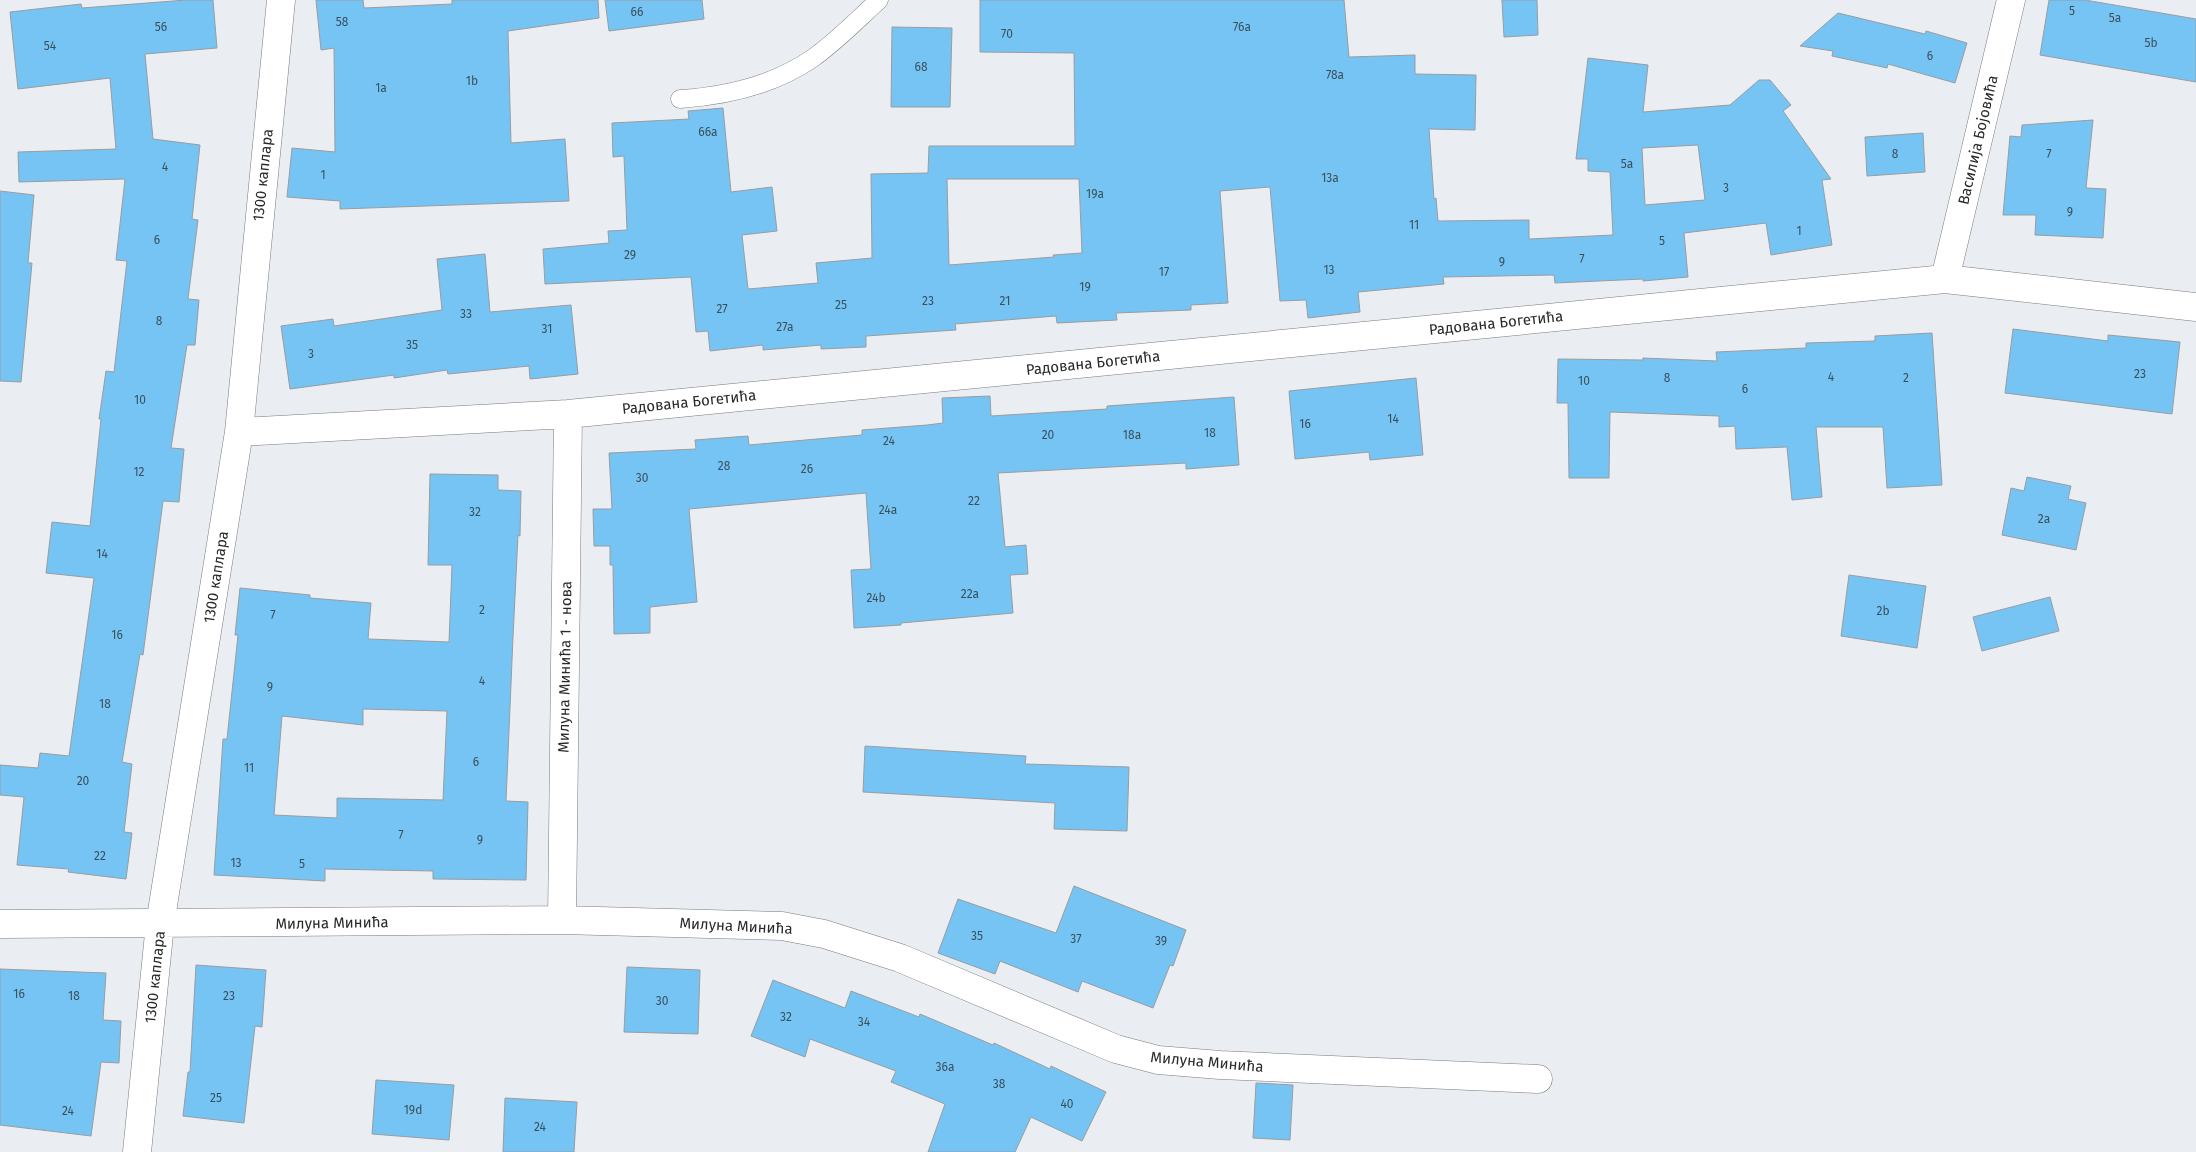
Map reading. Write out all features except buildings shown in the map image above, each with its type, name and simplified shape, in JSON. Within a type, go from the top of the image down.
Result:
[{"type":"street","name":"1300 каплара","points":[[137,1152],[160,924],[239,432],[281,0]]},
{"type":"street","name":"Василија Бојовића","points":[[1945,279],[2012,0]]},
{"type":"street","name":"Радована Богетића","points":[[239,432],[568,414],[1945,279],[2196,307]]},
{"type":"street","name":"Милуна Минића 1 - нова","points":[[562,920],[568,414]]},
{"type":"street","name":"Милуна Минића","points":[[0,924],[562,920],[782,926],[824,934],[900,958],[1116,1049],[1158,1060],[1220,1066],[1538,1079]]},
{"type":"lane","points":[[680,99],[730,93],[785,74],[813,58],[880,0]]}]
